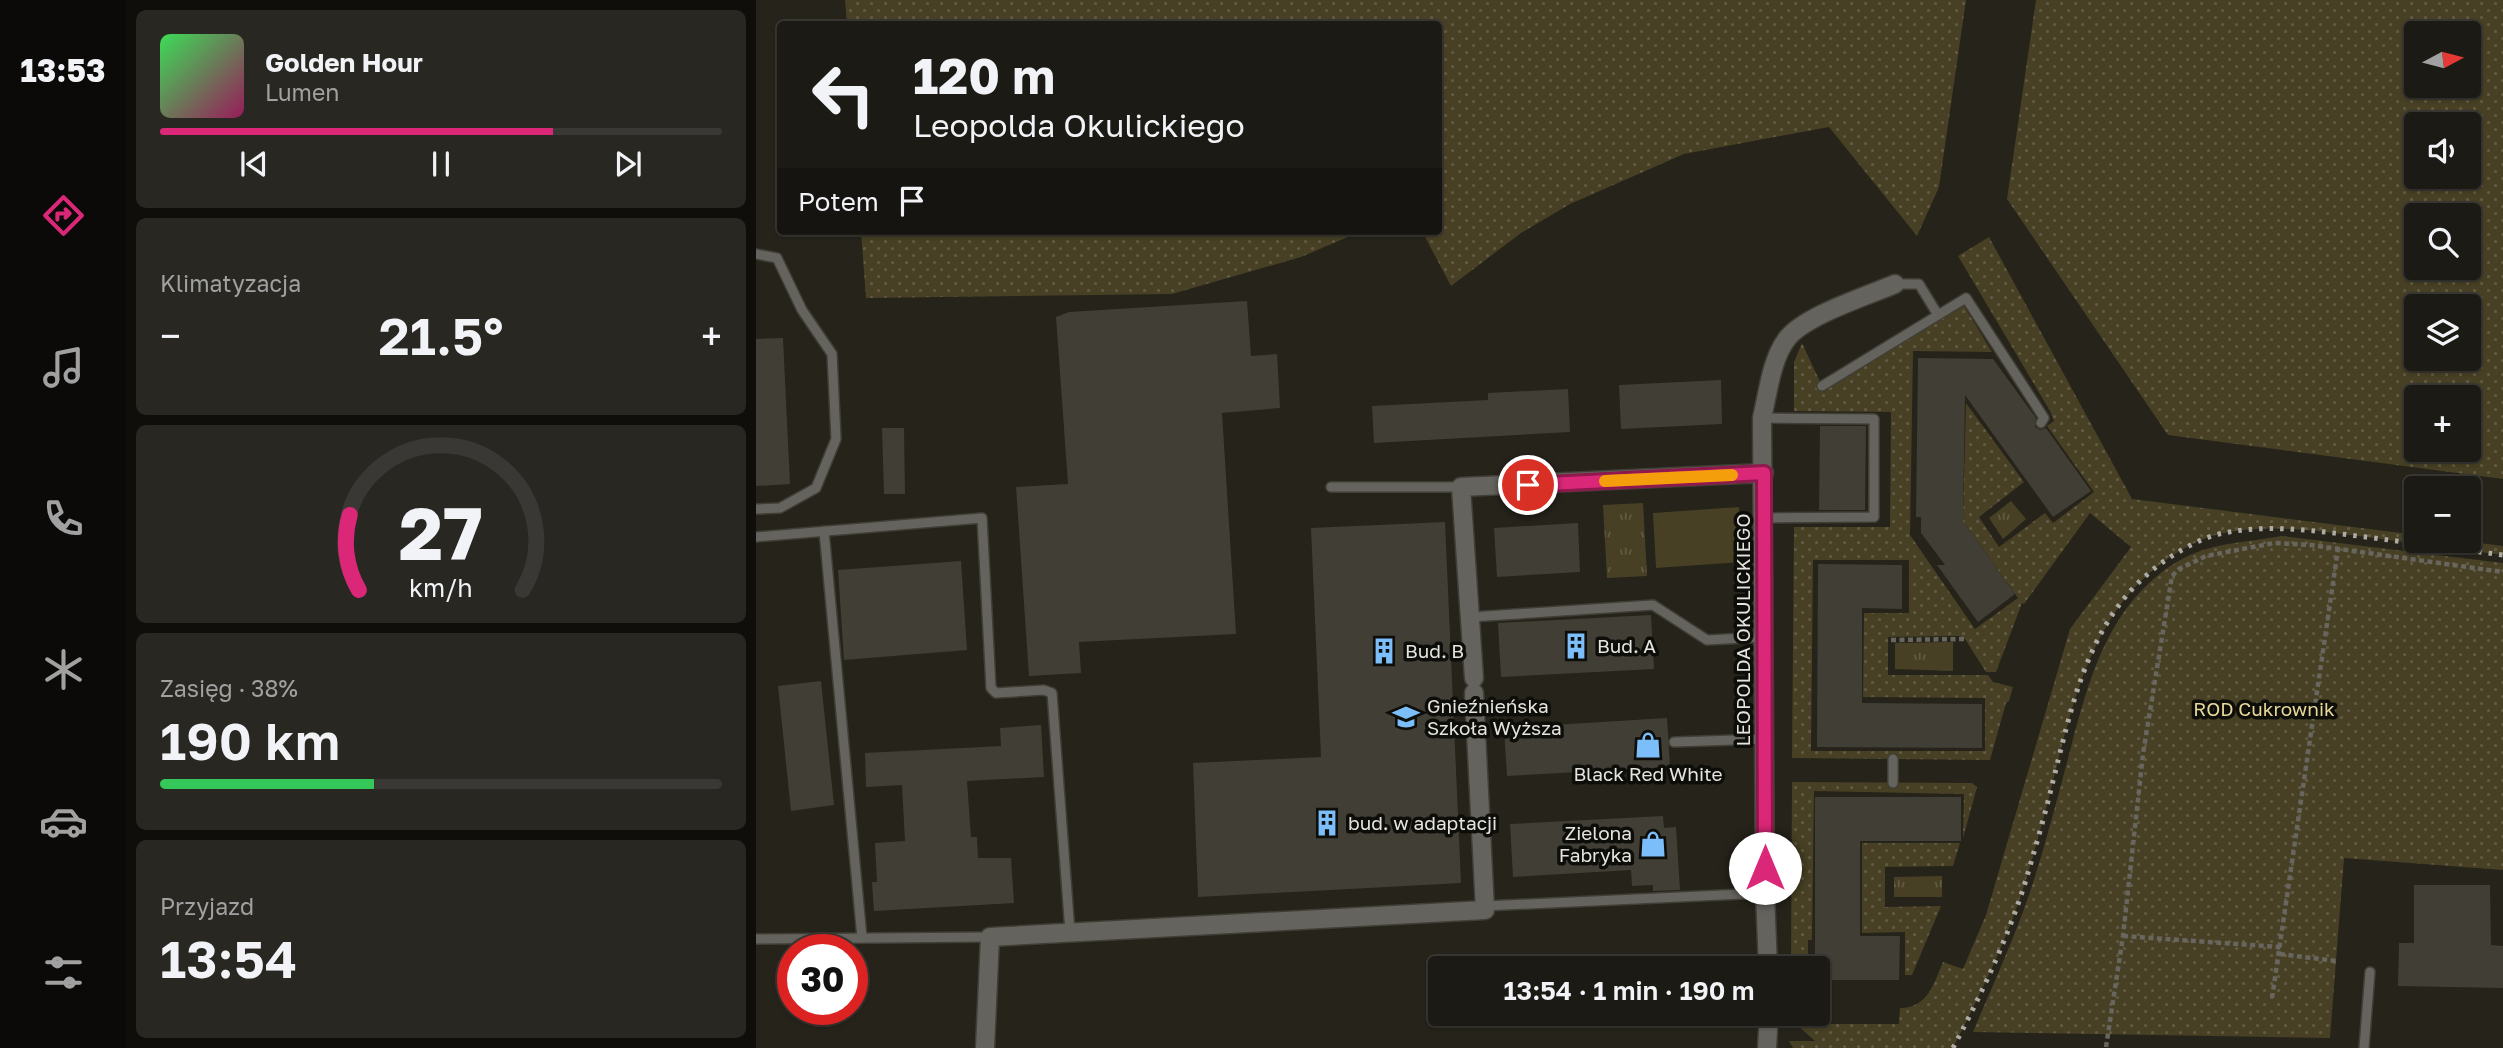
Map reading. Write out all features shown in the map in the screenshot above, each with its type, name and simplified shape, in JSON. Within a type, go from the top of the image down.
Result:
[{"type":"street","name":"LEOPOLDA OKULICKIEGO","points":[[1768,956],[1762,418],[1776,359],[1786,340],[1802,324],[1895,284]]},
{"type":"street","points":[[985,1048],[990,937],[1485,910],[1471,617],[1461,487],[1764,473]]},
{"type":"street","points":[[1767,1048],[1768,1026]]},
{"type":"lane","points":[[756,254],[777,258],[802,310],[832,354],[836,439],[816,488],[780,508],[756,509]]},
{"type":"lane","points":[[1895,284],[1919,284],[1938,315]]},
{"type":"lane","points":[[1822,386],[1966,298],[2044,418],[2041,423]]},
{"type":"lane","points":[[1762,418],[1874,419],[1874,517],[1764,518]]},
{"type":"lane","points":[[1331,487],[1461,487]]},
{"type":"lane","points":[[756,537],[982,519],[991,688],[996,693],[1044,690],[1052,693],[1070,932]]},
{"type":"lane","points":[[824,531],[862,934]]},
{"type":"lane","points":[[1471,617],[1653,606],[1707,640],[1764,638]]},
{"type":"lane","points":[[1674,742],[1764,739]]},
{"type":"lane","points":[[1893,759],[1893,783]]},
{"type":"lane","points":[[1485,906],[1765,893]]},
{"type":"lane","points":[[868,938],[990,937]]},
{"type":"lane","points":[[756,940],[777,940]]},
{"type":"lane","points":[[2364,1048],[2370,972]]},
{"type":"path","points":[[2106,1046],[2123,936],[2143,754],[2172,576],[2179,569],[2206,555],[2255,545],[2295,544],[2503,572]]},
{"type":"path","points":[[2272,998],[2338,550]]},
{"type":"path","points":[[1891,640],[1965,639]]},
{"type":"path","points":[[2123,936],[2280,947]]},
{"type":"path","points":[[2280,954],[2336,961]]},
{"type":"green space","points":[[845,0],[1966,0],[1939,187],[1917,236],[1829,127],[1684,154],[1570,204],[1521,233],[1451,286],[1424,235],[1442,235],[1442,21],[847,21]]},
{"type":"green space","points":[[2036,0],[2503,0],[2503,479],[2168,435],[2007,199]]},
{"type":"green space","points":[[861,235],[1353,235],[1301,257],[1172,294],[866,298]]},
{"type":"green space","points":[[1989,237],[2132,499],[2404,533],[2404,542],[2292,529],[2237,531],[2196,542],[2148,575],[2125,598],[2092,654],[2070,716],[2018,905],[1953,1048],[1793,1048],[1789,1041],[1815,1041],[1798,1026],[1899,1024],[1900,1008],[1910,1007],[1924,999],[1943,962],[1963,969],[1986,915],[2070,629],[2131,547],[2090,513],[2024,604],[2022,603],[1996,672],[1986,672],[1965,639],[1960,636],[1888,637],[1888,675],[1988,675],[1993,682],[2013,687],[1990,760],[1792,758],[1794,527],[1890,527],[1891,412],[1794,411],[1794,362],[1802,343],[1822,386],[1961,301],[1992,352],[1913,351],[1910,535],[1975,629],[2018,598],[1963,521],[1966,403],[2024,482],[1979,517],[1999,547],[2045,513],[2053,523],[2094,492],[2047,426],[2054,421],[1958,256]],"holes":[[[1813,560],[1909,560],[1909,613],[1864,613],[1863,697],[1985,698],[1985,751],[1811,751]]]},
{"type":"green space","points":[[2011,501],[2026,519],[2003,539],[1989,518]]},
{"type":"green space","points":[[1643,503],[1647,576],[1607,578],[1603,505]]},
{"type":"green space","points":[[1739,507],[1743,562],[1656,568],[1653,513]]},
{"type":"green space","name":"ROD Cukrownik","points":[[2281,536],[2503,563],[2503,870],[2344,858],[2330,1038],[1973,1032],[2029,895],[2092,674],[2113,629],[2143,589],[2162,572],[2191,555],[2219,546]]},
{"type":"green space","points":[[2481,543],[2503,546],[2503,555],[2481,552]]},
{"type":"green space","points":[[1953,642],[1953,671],[1895,669],[1895,643]]},
{"type":"green space","points":[[1792,782],[1972,783],[1977,787],[1963,838],[1964,794],[1814,791],[1812,940],[1808,940],[1808,956],[1791,956]]},
{"type":"green space","points":[[1862,843],[1960,843],[1953,866],[1885,867],[1885,907],[1941,906],[1912,975],[1905,975],[1905,932],[1862,933]]},
{"type":"green space","points":[[1942,876],[1942,897],[1894,897],[1894,877]]},
{"type":"building","points":[[1247,301],[1251,356],[1277,354],[1280,408],[1222,413],[1236,634],[1079,642],[1081,673],[1029,676],[1016,487],[1068,484],[1056,317],[1069,312]]},
{"type":"building","points":[[783,338],[790,484],[756,486],[756,339]]},
{"type":"building","points":[[1918,358],[1993,359],[2036,418],[2035,427],[2040,430],[2046,428],[2091,491],[2053,517],[1965,395],[1963,521],[2015,594],[1978,622],[1937,565],[1945,565],[1921,533],[1921,517],[1916,517]]},
{"type":"building","points":[[1721,380],[1722,424],[1621,429],[1619,385]]},
{"type":"building","points":[[1568,389],[1570,432],[1374,443],[1372,406],[1488,400],[1488,393]]},
{"type":"building","points":[[1820,426],[1866,426],[1865,510],[1819,510]]},
{"type":"building","points":[[882,428],[904,428],[905,494],[884,494]]},
{"type":"building","points":[[1445,522],[1461,883],[1198,897],[1193,763],[1321,757],[1311,528]]},
{"type":"building","points":[[1578,523],[1580,572],[1497,577],[1494,528]]},
{"type":"building","points":[[961,561],[967,650],[844,660],[838,570]]},
{"type":"building","points":[[1818,564],[1902,565],[1902,609],[1862,608],[1862,703],[1982,704],[1982,748],[1817,747]]},
{"type":"building","name":"Bud. A","points":[[1651,615],[1654,669],[1501,677],[1498,623]]},
{"type":"building","points":[[821,681],[834,805],[791,811],[778,686]]},
{"type":"building","points":[[1667,718],[1670,767],[1507,776],[1504,728]]},
{"type":"building","points":[[1041,725],[1044,777],[967,781],[971,837],[977,837],[978,858],[1011,858],[1014,903],[874,911],[872,882],[877,882],[875,843],[905,841],[902,785],[866,787],[865,753],[1001,746],[1000,728]]},
{"type":"building","points":[[1815,797],[1961,797],[1961,841],[1860,841],[1860,936],[1900,936],[1899,980],[1830,980],[1830,956],[1815,956]]},
{"type":"building","points":[[1663,816],[1664,828],[1676,827],[1680,890],[1653,891],[1653,885],[1632,886],[1631,870],[1513,877],[1510,824]]},
{"type":"building","points":[[2414,885],[2490,885],[2491,945],[2503,946],[2503,988],[2398,986],[2399,943],[2414,943]]},
{"type":"railway","points":[[1953,1048],[1993,967],[2018,904],[2079,684],[2091,654],[2124,599],[2147,575],[2175,554],[2201,540],[2219,534],[2256,529],[2310,531],[2503,555]]},
{"type":"slow traffic","points":[[1605,481],[1732,475]]},
{"type":"place","name":"Bud. A","points":[[1576,646]]},
{"type":"place","name":"Bud. B","points":[[1384,651]]},
{"type":"place","name":"Gnieźnieńska Szkoła Wyższa","points":[[1406,717]]},
{"type":"place","name":"Black Red White","points":[[1648,745]]},
{"type":"place","name":"bud. w adaptacji","points":[[1327,823]]},
{"type":"place","name":"Zielona Fabryka","points":[[1653,844]]},
{"type":"route","points":[[1528,485],[1764,473],[1765,868]]}]
